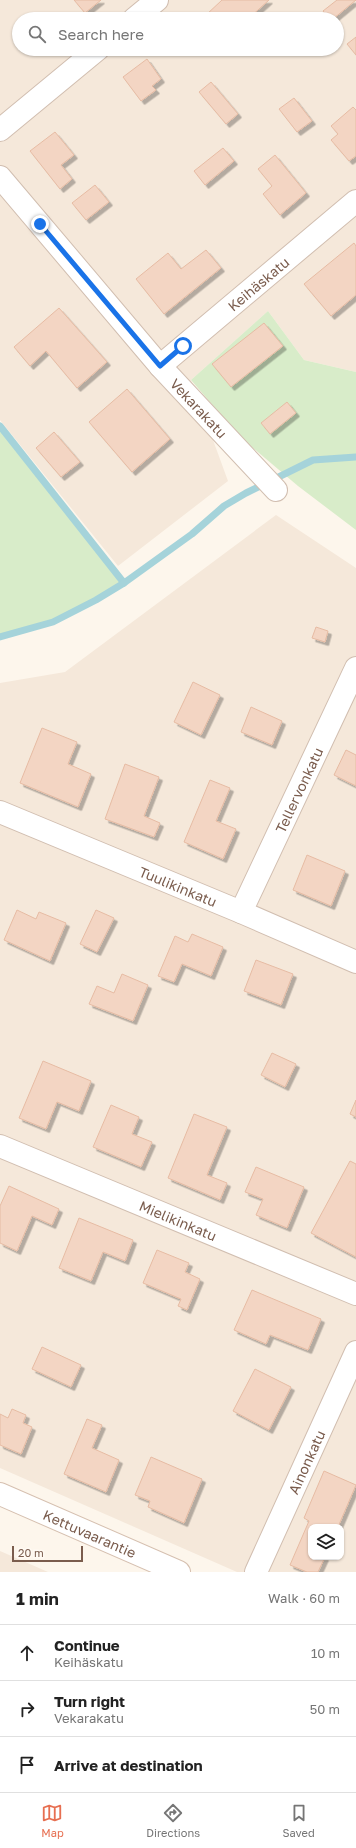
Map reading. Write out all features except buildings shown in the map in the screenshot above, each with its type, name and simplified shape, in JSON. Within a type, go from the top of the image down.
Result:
[{"type":"street","points":[[142,12],[157,0]]},
{"type":"street","points":[[0,130],[90,56]]},
{"type":"street","name":"Vekarakatu","points":[[0,177],[160,366],[276,490]]},
{"type":"street","name":"Keihäskatu","points":[[160,366],[356,201]]},
{"type":"street","name":"Tellervonkatu","points":[[241,912],[356,668]]},
{"type":"street","name":"Tuulikinkatu","points":[[0,812],[241,912],[356,962]]},
{"type":"street","name":"Mielikinkatu","points":[[0,1146],[356,1294]]},
{"type":"street","name":"Ainonkatu","points":[[256,1572],[356,1352]]},
{"type":"street","name":"Kettuvaarantie","points":[[0,1494],[179,1572]]},
{"type":"shaded area","points":[[0,0],[356,0],[356,372],[304,360],[268,311],[191,380],[228,481],[118,566],[0,420]]},
{"type":"shaded area","points":[[276,515],[356,568],[356,1572],[237,1572],[0,1468],[0,683],[65,672]]},
{"type":"shaded area","points":[[0,1551],[48,1572],[0,1572]]},
{"type":"green space","points":[[268,311],[304,360],[356,372],[356,530],[298,486],[240,437],[191,380]]},
{"type":"green space","points":[[0,426],[124,583],[53,622],[0,637]]},
{"type":"waterway","points":[[0,426],[124,583]]},
{"type":"waterway","points":[[0,637],[53,622],[96,600],[124,583],[192,534],[224,506],[246,493],[313,460],[356,457]]},
{"type":"route","points":[[40,224],[160,366],[183,346]]}]
